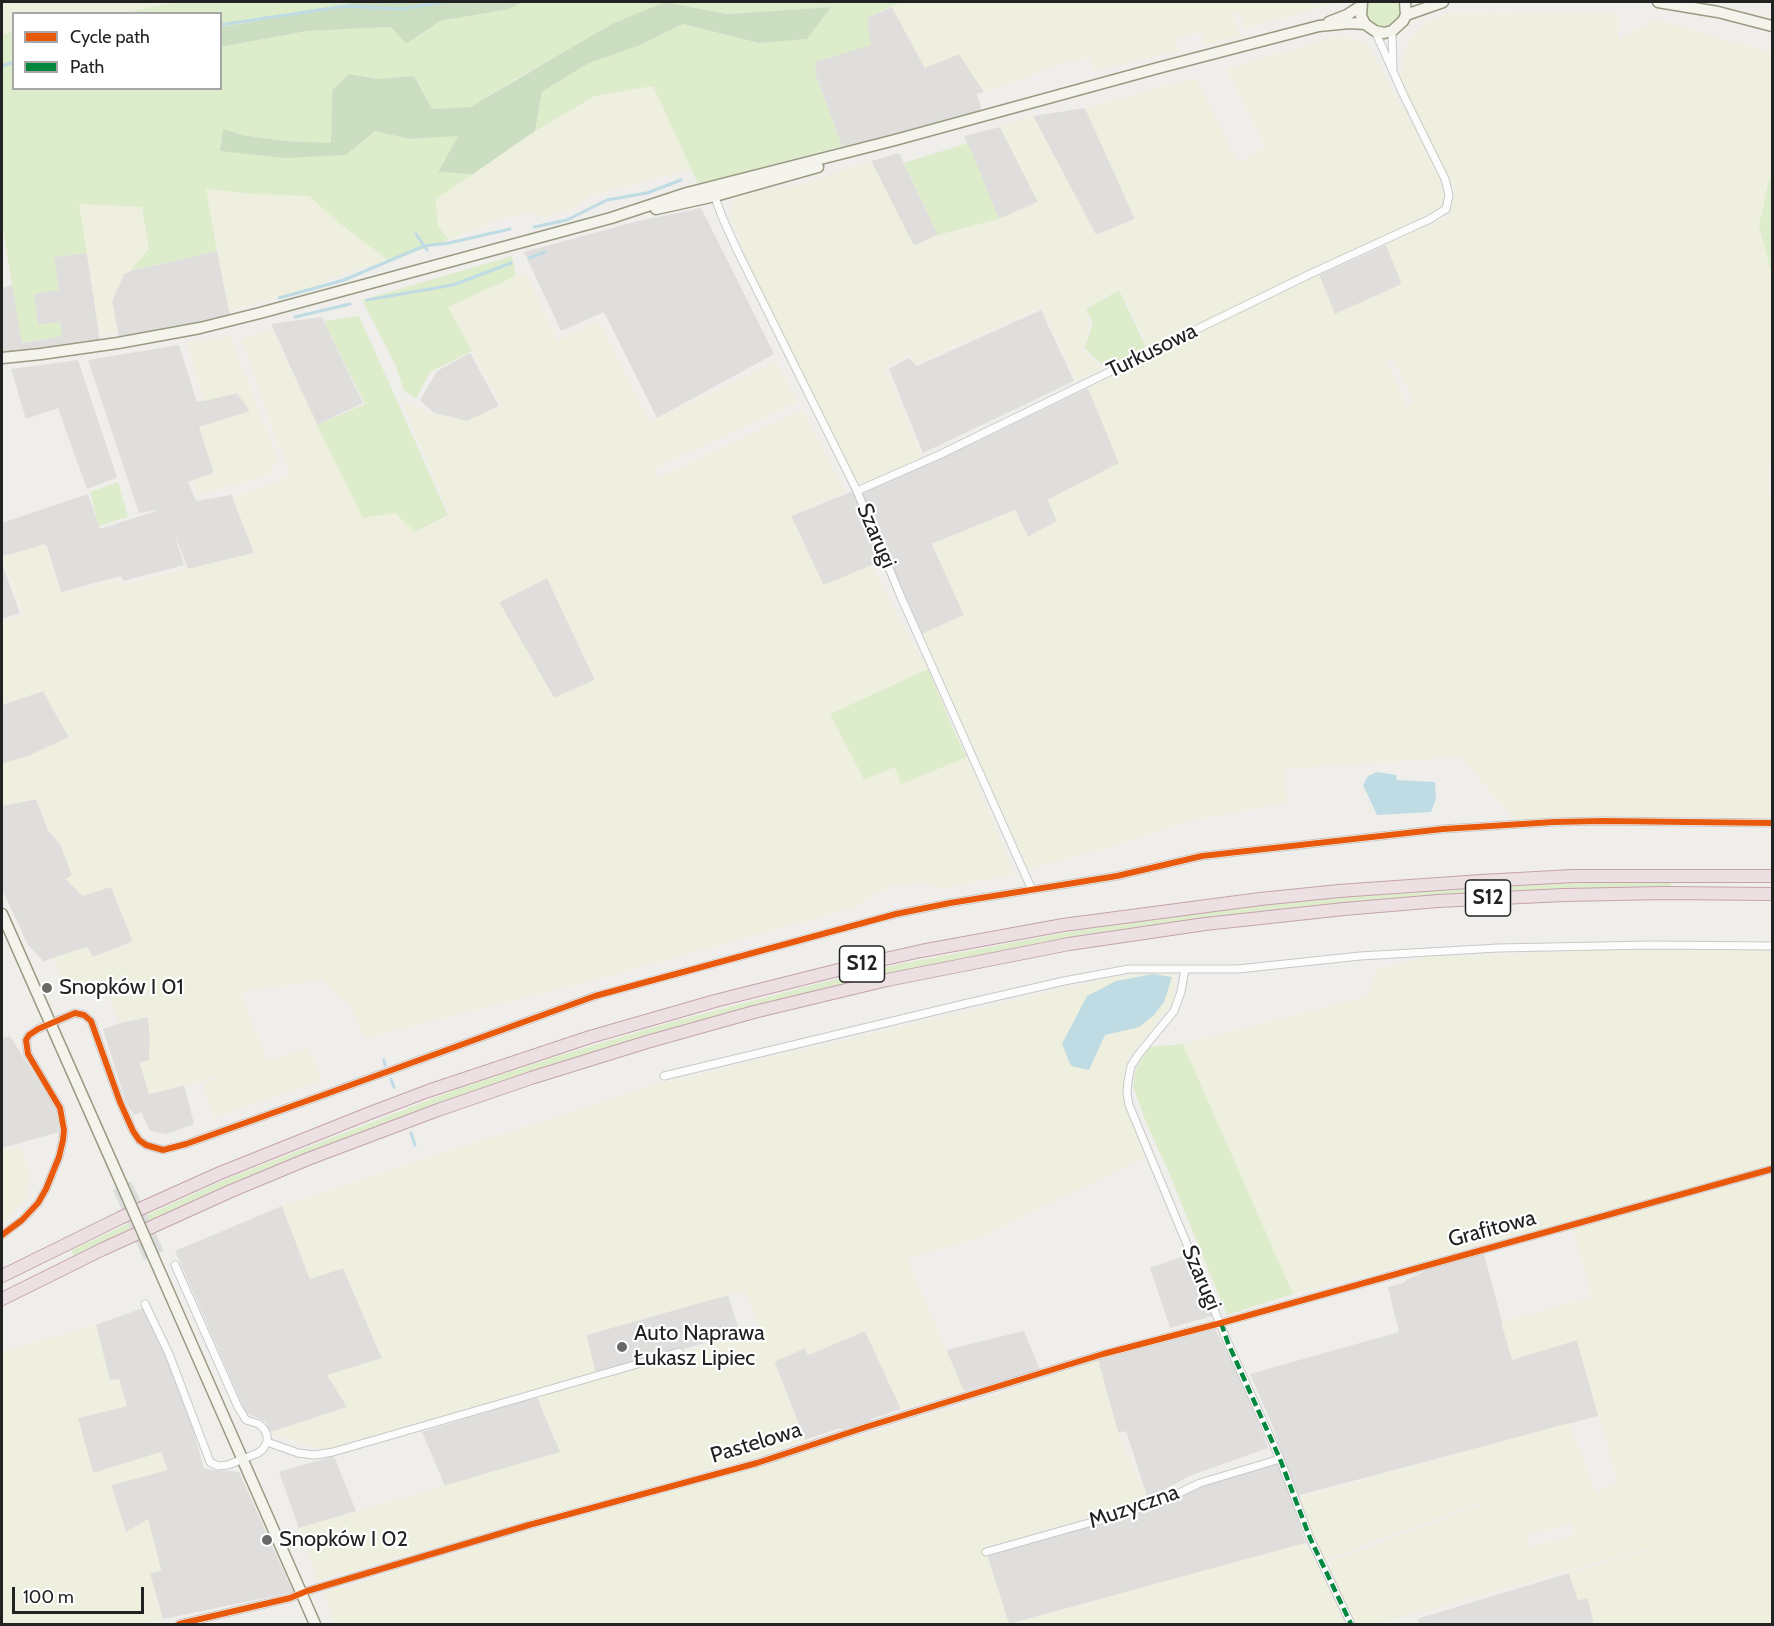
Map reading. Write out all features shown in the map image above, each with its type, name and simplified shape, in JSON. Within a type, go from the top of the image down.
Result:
[{"type":"highway","name":"S12","points":[[2,1276],[120,1218],[210,1178],[409,1098],[590,1037],[715,1001],[858,965],[1063,925],[1301,895],[1440,883],[1573,876],[1773,876]]},
{"type":"highway","name":"S12","points":[[2,1299],[103,1249],[221,1195],[418,1117],[531,1078],[647,1042],[754,1012],[854,988],[951,966],[1068,944],[1205,924],[1326,911],[1530,896],[1666,893],[1773,894]]},
{"type":"main road","points":[[1361,4],[1361,16],[1365,24],[1375,31],[1384,33],[1399,27],[1406,15],[1405,2]]},
{"type":"main road","points":[[1406,15],[1443,2]]},
{"type":"main road","points":[[1658,2],[1719,12],[1773,26]]},
{"type":"main road","points":[[2,358],[81,350],[200,328],[275,310],[611,218],[687,193],[714,191],[1084,87],[1319,26],[1347,15],[1361,4]]},
{"type":"main road","points":[[1319,26],[1365,24]]},
{"type":"main road","points":[[2,914],[315,1624]]},
{"type":"street","points":[[1375,31],[1394,75]]},
{"type":"street","points":[[1392,31],[1394,75]]},
{"type":"street","name":"Turkusowa","points":[[857,491],[1430,219],[1446,209],[1449,195],[1445,179],[1394,75]]},
{"type":"street","name":"Szarugi","points":[[714,191],[723,219],[738,252],[857,491],[910,617],[1032,890]]},
{"type":"street","points":[[2,1234],[22,1220],[38,1203],[59,1157],[64,1130],[60,1108],[30,1057],[26,1041],[29,1035],[50,1023],[75,1013],[84,1015],[91,1022],[123,1111],[133,1131],[146,1145],[163,1150],[295,1106],[622,988],[896,914],[1117,876],[1202,856],[1443,829],[1593,821],[1773,823]]},
{"type":"street","points":[[663,1076],[1064,981],[1129,969],[1238,969],[1360,956],[1466,949],[1651,945],[1773,946]]},
{"type":"street","name":"Szarugi","points":[[1185,969],[1181,992],[1174,1011],[1137,1055],[1131,1066],[1127,1093],[1135,1120],[1228,1343],[1280,1459],[1310,1538],[1351,1624]]},
{"type":"street","name":"Grafitowa","points":[[1221,1323],[1773,1169]]},
{"type":"street","points":[[145,1304],[169,1354],[210,1462],[218,1466],[228,1465],[258,1453],[267,1442],[267,1435],[259,1424],[246,1420],[238,1407],[175,1265]]},
{"type":"street","name":"Pastelowa","points":[[179,1624],[290,1598],[518,1528],[757,1463],[1103,1354],[1221,1323]]},
{"type":"street","points":[[267,1442],[298,1453],[315,1455],[333,1452],[679,1352]]},
{"type":"street","name":"Muzyczna","points":[[987,1552],[1156,1504],[1200,1483],[1280,1459]]},
{"type":"shaded area","points":[[892,7],[925,68],[959,54],[984,92],[977,94],[982,112],[897,136],[842,146],[816,76],[815,62],[870,45],[867,18]]},
{"type":"shaded area","points":[[1085,108],[1135,219],[1096,235],[1033,116]]},
{"type":"shaded area","points":[[1000,127],[1038,202],[999,219],[964,136]]},
{"type":"shaded area","points":[[899,153],[938,235],[914,246],[871,161]]},
{"type":"shaded area","points":[[701,208],[774,354],[657,418],[604,312],[561,331],[524,252],[638,221]]},
{"type":"shaded area","points":[[1386,245],[1402,284],[1335,315],[1319,275]]},
{"type":"shaded area","points":[[217,251],[230,316],[119,338],[112,301],[124,274]]},
{"type":"shaded area","points":[[87,253],[100,341],[2,354],[2,288],[14,285],[22,343],[62,336],[60,322],[38,325],[33,294],[54,257]]},
{"type":"shaded area","points":[[1041,310],[1074,381],[923,453],[889,369],[909,358],[917,366]]},
{"type":"shaded area","points":[[322,317],[363,403],[317,425],[271,324]]},
{"type":"shaded area","points":[[179,345],[197,402],[237,393],[250,411],[214,474],[188,482],[196,501],[232,495],[254,553],[188,569],[173,529],[184,565],[124,581],[121,576],[61,592],[47,546],[2,556],[2,523],[88,494],[100,529],[159,510],[139,513],[88,360]]},
{"type":"shaded area","points":[[470,353],[499,406],[467,421],[434,413],[420,400],[437,371]]},
{"type":"shaded area","points":[[78,360],[117,477],[87,489],[58,408],[26,419],[11,369]]},
{"type":"shaded area","points":[[1088,388],[1119,463],[1048,500],[1057,521],[1028,537],[1015,510],[932,544],[964,615],[922,634],[888,558],[824,586],[791,516],[980,440]]},
{"type":"shaded area","points":[[2,564],[20,613],[2,619]]},
{"type":"shaded area","points":[[547,578],[595,680],[554,698],[499,602]]},
{"type":"shaded area","points":[[43,691],[69,738],[28,756],[2,764],[2,705]]},
{"type":"shaded area","points":[[36,799],[48,830],[60,844],[72,875],[66,879],[111,886],[133,941],[93,957],[52,958],[44,962],[28,945],[2,889],[2,806]]},
{"type":"shaded area","points":[[148,1017],[149,1060],[140,1063],[149,1094],[184,1085],[194,1124],[167,1134],[150,1131],[141,1112],[134,1115],[126,1103],[103,1029]]},
{"type":"shaded area","points":[[10,1036],[55,1108],[59,1132],[2,1148],[2,1038]]},
{"type":"shaded area","points":[[282,1206],[310,1279],[343,1268],[382,1358],[347,1407],[271,1432],[265,1421],[246,1413],[175,1251]]},
{"type":"shaded area","points":[[1189,1254],[1212,1316],[1170,1328],[1150,1268]]},
{"type":"shaded area","points":[[1484,1254],[1512,1359],[1577,1340],[1598,1416],[1296,1496],[1273,1427],[1250,1374],[1399,1332],[1388,1287],[1404,1283],[1438,1265]]},
{"type":"shaded area","points":[[728,1295],[740,1333],[596,1374],[586,1335]]},
{"type":"shaded area","points":[[143,1308],[155,1328],[189,1414],[204,1469],[239,1472],[293,1592],[163,1619],[149,1572],[161,1570],[148,1520],[126,1533],[111,1485],[167,1470],[161,1453],[93,1473],[78,1418],[127,1406],[110,1381],[96,1325]]},
{"type":"shaded area","points":[[1215,1329],[1248,1394],[1268,1448],[1189,1476],[1148,1499],[1126,1431],[1118,1433],[1098,1360]]},
{"type":"shaded area","points":[[865,1331],[901,1409],[871,1419],[871,1421],[840,1428],[805,1440],[774,1361],[805,1348],[808,1355]]},
{"type":"shaded area","points":[[1024,1331],[1040,1370],[964,1391],[946,1350]]},
{"type":"shaded area","points":[[537,1397],[561,1452],[445,1486],[422,1432]]},
{"type":"shaded area","points":[[334,1456],[356,1511],[299,1528],[279,1472]]},
{"type":"shaded area","points":[[1275,1462],[1279,1464],[1306,1543],[1009,1624],[986,1554],[1138,1514],[1195,1487]]},
{"type":"shaded area","points":[[1569,1573],[1578,1600],[1588,1598],[1594,1624],[1419,1624],[1417,1619]]},
{"type":"green space","points":[[2,2],[182,2],[124,12],[12,12],[12,33],[2,35]]},
{"type":"green space","points":[[180,2],[352,2],[345,6],[222,27],[222,12],[126,12]]},
{"type":"green space","points":[[352,2],[522,2],[509,9],[440,21],[406,44],[391,27],[307,31],[222,47],[222,27],[345,6]]},
{"type":"green space","points":[[522,2],[665,2],[528,72],[470,107],[432,110],[414,76],[378,79],[349,74],[332,90],[331,143],[285,141],[223,130],[220,151],[346,155],[375,131],[409,139],[458,136],[438,172],[473,174],[436,199],[438,226],[449,240],[389,261],[339,223],[309,196],[252,194],[206,189],[217,251],[130,271],[149,249],[142,207],[79,204],[87,253],[54,257],[59,290],[34,294],[38,325],[60,322],[62,336],[22,343],[2,224],[2,35],[12,32],[12,90],[222,90],[222,47],[307,31],[391,27],[406,44],[440,21],[509,9]]},
{"type":"green space","points":[[665,2],[901,2],[867,18],[871,45],[815,62],[816,76],[842,146],[698,184],[653,86],[595,96],[535,131],[542,92],[589,63],[638,46],[683,24],[759,43],[807,39],[830,7],[727,14]]},
{"type":"green space","points":[[665,2],[727,14],[831,7],[807,39],[759,43],[683,24],[638,46],[589,63],[542,92],[535,131],[473,174],[438,172],[458,136],[409,139],[375,131],[346,155],[285,158],[220,151],[223,129],[242,135],[285,141],[331,143],[332,90],[349,74],[378,79],[414,76],[432,109],[470,107],[612,24]]},
{"type":"green space","points":[[901,2],[1339,2],[1246,28],[1238,11],[1232,15],[1241,35],[1206,45],[1201,32],[1175,38],[1178,51],[1095,70],[1090,57],[1067,62],[984,92],[959,54],[925,68],[892,7]]},
{"type":"green space","points":[[1368,2],[1399,2],[1401,10],[1397,20],[1388,27],[1372,23],[1366,13]]},
{"type":"green space","points":[[1618,12],[1618,40],[1655,19],[1772,53],[1772,177],[1769,179],[1772,413],[1768,494],[1772,491],[1772,817],[1595,817],[1516,820],[1460,757],[1286,769],[1287,803],[1186,821],[1103,849],[1029,869],[986,781],[922,634],[964,615],[932,544],[1015,510],[1028,537],[1057,521],[1048,500],[1119,463],[1088,388],[1224,318],[1319,275],[1335,314],[1402,284],[1386,245],[1448,216],[1454,201],[1454,187],[1400,78],[1407,44],[1426,22],[1448,14]],"holes":[[[1392,357],[1414,400],[1407,406],[1386,360]]]},
{"type":"green space","points":[[1336,37],[1352,38],[1367,44],[1437,169],[1444,186],[1445,199],[1441,208],[1427,217],[1149,349],[1120,288],[1085,308],[1090,326],[1082,349],[1102,369],[1077,380],[1041,307],[916,364],[910,354],[885,368],[922,458],[867,483],[858,483],[852,477],[755,279],[730,218],[732,205],[736,199],[741,195],[759,191],[809,183],[871,161],[914,246],[938,235],[999,219],[1038,202],[1000,127],[1033,116],[1096,235],[1135,219],[1085,108],[1196,78],[1238,163],[1266,147],[1227,69]]},
{"type":"green space","points":[[653,86],[691,169],[591,195],[572,209],[546,218],[525,213],[497,220],[449,240],[438,226],[436,199],[535,131],[595,96]]},
{"type":"green space","points":[[968,143],[999,219],[938,235],[904,163]]},
{"type":"green space","points":[[1772,177],[1772,276],[1759,226],[1769,179]]},
{"type":"green space","points":[[206,189],[252,194],[309,196],[341,225],[389,261],[344,273],[312,288],[229,311]]},
{"type":"green space","points":[[79,204],[142,207],[149,249],[130,271],[124,274],[112,301],[117,332],[100,335]]},
{"type":"green space","points":[[512,256],[516,276],[448,307],[472,351],[430,372],[416,399],[404,391],[396,366],[362,300]]},
{"type":"green space","points":[[525,272],[558,340],[599,321],[650,422],[776,362],[798,402],[653,469],[658,478],[802,410],[845,491],[791,516],[823,585],[872,565],[900,621],[928,669],[830,714],[864,780],[896,767],[902,783],[967,757],[1014,874],[945,888],[920,883],[888,887],[856,907],[605,977],[365,1038],[350,1005],[322,980],[241,992],[267,1061],[309,1047],[321,1081],[214,1118],[202,1084],[229,1074],[150,1094],[140,1063],[149,1060],[148,1017],[120,1023],[104,986],[98,979],[90,983],[91,989],[71,995],[52,958],[87,947],[93,957],[133,942],[111,887],[82,896],[66,879],[72,875],[60,844],[48,828],[37,799],[2,806],[2,764],[28,756],[69,737],[43,691],[2,705],[2,622],[24,615],[2,557],[45,544],[61,594],[117,579],[122,585],[254,553],[233,499],[290,476],[241,339],[271,329],[363,518],[395,513],[415,532],[450,516],[401,400],[434,415],[434,413],[467,421],[499,406],[510,421],[448,307]],"holes":[[[547,578],[595,680],[554,698],[499,602]]]},
{"type":"green space","points":[[1119,290],[1146,347],[1105,367],[1084,348],[1093,324],[1086,309]]},
{"type":"green space","points":[[359,316],[448,515],[415,532],[395,513],[363,518],[317,425],[365,404],[324,321]]},
{"type":"green space","points":[[230,336],[277,458],[271,473],[198,496],[193,480],[214,473],[199,427],[250,411],[237,393],[204,401],[187,343]]},
{"type":"green space","points":[[118,482],[128,517],[99,526],[90,492]]},
{"type":"green space","points":[[928,669],[967,757],[901,784],[895,767],[864,780],[830,714]]},
{"type":"green space","points":[[1671,881],[1671,887],[1345,903],[1214,917],[1149,926],[825,988],[670,1030],[461,1096],[230,1184],[74,1257],[71,1250],[228,1178],[460,1088],[668,1023],[895,965],[1063,933],[1212,910],[1344,896],[1477,886]]},
{"type":"green space","points":[[1616,949],[1772,951],[1772,1164],[1538,1230],[1293,1294],[1183,1044],[1368,996],[1376,970],[1432,955],[1470,956]]},
{"type":"green space","points":[[1144,973],[1171,975],[1175,979],[1173,1001],[1128,1059],[1123,1075],[1125,1104],[1145,1157],[984,1236],[907,1259],[964,1391],[901,1409],[865,1331],[808,1355],[805,1348],[774,1362],[805,1440],[750,1459],[318,1581],[299,1528],[560,1452],[537,1397],[761,1329],[745,1291],[728,1295],[586,1335],[596,1374],[322,1450],[271,1432],[347,1407],[327,1375],[382,1358],[343,1268],[310,1279],[282,1206],[652,1085],[1114,977]]},
{"type":"green space","points":[[1183,1044],[1293,1294],[1227,1315],[1133,1087],[1136,1068],[1150,1047]]},
{"type":"green space","points":[[21,1146],[29,1174],[27,1197],[2,1225],[2,1151]]},
{"type":"green space","points":[[1772,1175],[1772,1624],[1594,1624],[1588,1598],[1578,1600],[1569,1573],[1723,1528],[1376,1624],[1353,1624],[1327,1567],[1330,1562],[1478,1506],[1478,1504],[1323,1561],[1297,1498],[1569,1423],[1596,1493],[1618,1482],[1577,1340],[1512,1360],[1501,1322],[1592,1297],[1573,1229]],"holes":[[[1572,1522],[1575,1535],[1529,1548],[1527,1536]]]},
{"type":"green space","points":[[96,1325],[110,1380],[119,1379],[127,1406],[78,1418],[93,1473],[161,1452],[168,1470],[111,1485],[126,1532],[148,1519],[161,1571],[150,1573],[163,1619],[143,1624],[2,1624],[2,1353]]},
{"type":"green space","points":[[1098,1360],[1118,1433],[1148,1499],[985,1548],[1009,1624],[335,1624],[323,1593],[532,1530],[755,1468],[1018,1388]]},
{"type":"green space","points":[[1306,1543],[1346,1624],[1012,1624],[1159,1583]]},
{"type":"water","points":[[1377,772],[1396,775],[1397,780],[1435,782],[1436,799],[1431,812],[1377,815],[1363,785],[1368,776]]},
{"type":"water","points":[[1153,974],[1172,977],[1164,1002],[1154,1015],[1139,1027],[1105,1035],[1089,1070],[1071,1066],[1062,1044],[1087,996],[1116,981]]},
{"type":"pier","points":[[131,1181],[164,1251],[144,1260],[113,1190]]},
{"type":"waterway","points":[[222,25],[345,6],[401,9],[444,2]]},
{"type":"waterway","points":[[2,66],[12,63]]},
{"type":"waterway","points":[[534,227],[567,220],[607,200],[647,193],[681,180]]},
{"type":"waterway","points":[[279,298],[344,280],[424,246],[449,243],[510,229]]},
{"type":"waterway","points":[[416,234],[427,250]]},
{"type":"waterway","points":[[529,258],[545,252]]},
{"type":"waterway","points":[[367,300],[453,285],[511,263]]},
{"type":"waterway","points":[[295,317],[350,304]]},
{"type":"waterway","points":[[384,1060],[385,1065]]},
{"type":"waterway","points":[[391,1079],[394,1087]]},
{"type":"waterway","points":[[411,1133],[415,1145]]},
{"type":"marked path","points":[[1221,1323],[1280,1459],[1310,1538],[1351,1624]]},
{"type":"cycle path","points":[[2,1235],[22,1220],[38,1203],[59,1157],[63,1140],[64,1130],[60,1108],[28,1054],[26,1040],[38,1029],[75,1013],[84,1015],[91,1021],[120,1102],[133,1131],[146,1145],[163,1150],[186,1144],[595,996],[896,914],[950,903],[1117,876],[1202,856],[1443,829],[1603,821],[1772,823]]},
{"type":"cycle path","points":[[179,1624],[290,1598],[529,1525],[757,1463],[1103,1354],[1772,1169]]},
{"type":"place","name":"Snopków I 01","points":[[47,988]]},
{"type":"place","name":"Auto Naprawa Łukasz Lipiec","points":[[622,1347]]},
{"type":"place","name":"Snopków I 02","points":[[267,1540]]}]
